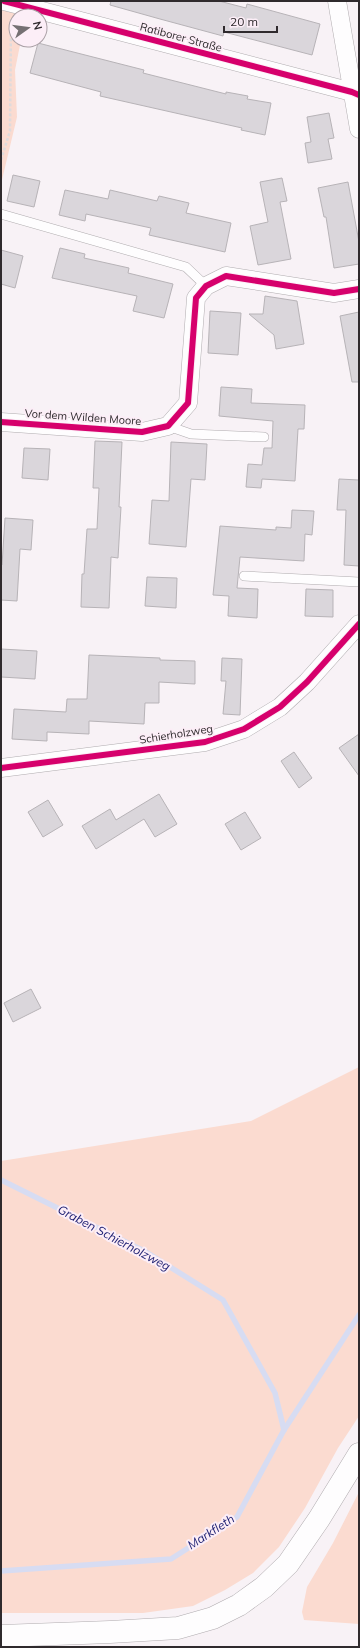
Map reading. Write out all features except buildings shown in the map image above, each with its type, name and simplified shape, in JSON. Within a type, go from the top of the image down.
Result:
[{"type":"highway","points":[[1,1636],[178,1628],[214,1618],[239,1605],[264,1587],[288,1564],[319,1519],[359,1454]]},
{"type":"street","points":[[337,1],[359,129]]},
{"type":"street","name":"Ratiborer Straße","points":[[7,2],[352,92]]},
{"type":"street","points":[[168,426],[188,403],[196,298],[206,286],[226,276],[334,293],[359,290]]},
{"type":"street","name":"Vor dem Wilden Moore","points":[[1,422],[142,432],[168,426]]},
{"type":"street","name":"Schierholzweg","points":[[1,768],[205,742],[244,729],[280,707],[307,682],[359,624]]},
{"type":"lane","points":[[1,214],[186,267],[206,286]]},
{"type":"lane","points":[[168,426],[191,434],[264,437]]},
{"type":"lane","points":[[244,576],[359,582]]},
{"type":"path","points":[[1,160],[10,131],[7,2]]},
{"type":"shaded area","points":[[1,9],[8,11],[8,48],[19,48],[15,70],[17,117],[1,184]]},
{"type":"shaded area","points":[[359,1067],[359,1416],[338,1448],[305,1508],[279,1547],[253,1573],[225,1590],[193,1606],[143,1613],[1,1613],[1,1161],[251,1121]]},
{"type":"shaded area","points":[[359,1492],[359,1624],[304,1620],[302,1612],[307,1587],[333,1543]]},
{"type":"waterway","name":"Graben Schierholzweg","points":[[1,1180],[146,1252],[223,1300],[275,1393],[284,1430]]},
{"type":"waterway","name":"Markfleth","points":[[1,1571],[171,1559],[237,1517],[284,1430],[359,1315]]},
{"type":"cycle path","points":[[4,1],[359,95]]},
{"type":"cycle path","points":[[1,422],[142,432],[168,426],[188,403],[196,298],[206,286],[226,276],[334,293],[359,289]]},
{"type":"cycle path","points":[[1,768],[205,742],[244,729],[280,707],[307,682],[359,624]]}]
